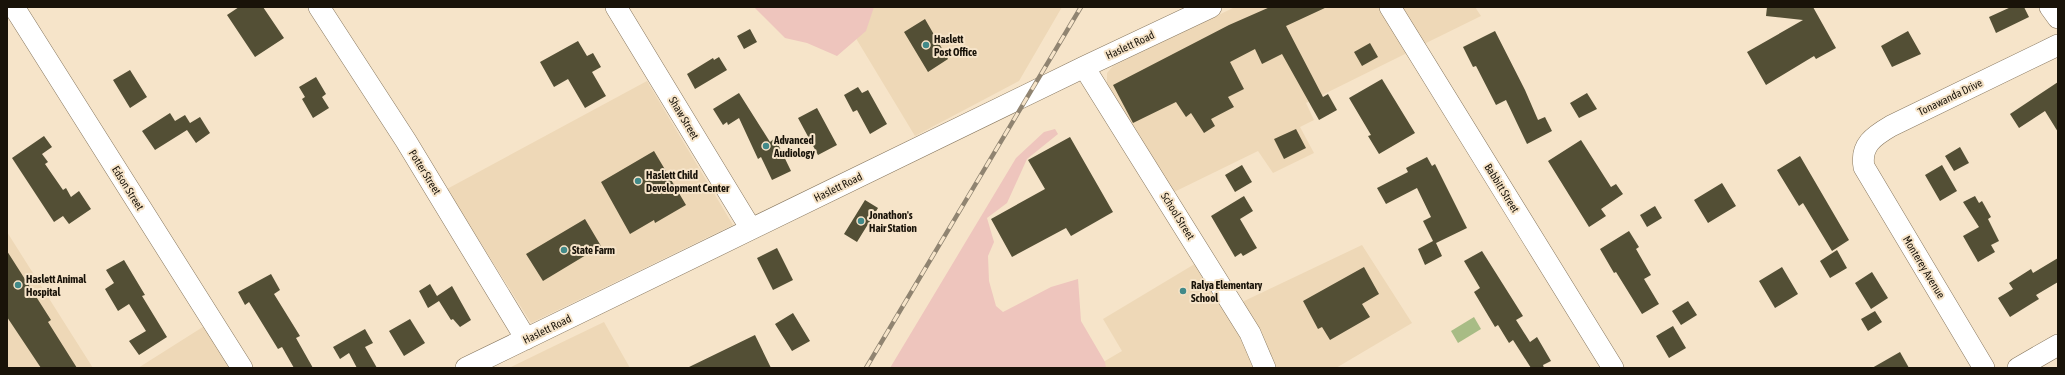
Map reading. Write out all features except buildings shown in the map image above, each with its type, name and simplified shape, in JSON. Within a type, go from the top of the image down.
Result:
[{"type":"street","name":"Edson Street","points":[[14,7],[242,368]]},
{"type":"street","name":"Potter Street","points":[[319,7],[410,148],[526,339]]},
{"type":"street","name":"Shaw Street","points":[[616,7],[751,229]]},
{"type":"street","name":"Haslett Road","points":[[466,368],[1084,67],[1211,7]]},
{"type":"street","name":"Babbitt Street","points":[[1390,7],[1613,368]]},
{"type":"street","points":[[2050,7],[2058,18]]},
{"type":"street","name":"Tonawanda Drive","points":[[1864,167],[1863,160],[1866,146],[1878,133],[2058,45]]},
{"type":"street","name":"School Street","points":[[1084,67],[1250,333],[1265,368]]},
{"type":"street","name":"Monterey Avenue","points":[[1864,167],[1984,368]]},
{"type":"street","points":[[2018,368],[2058,344]]},
{"type":"shaded area","points":[[754,7],[874,7],[866,31],[837,56],[807,43],[785,38]]},
{"type":"shaded area","points":[[837,7],[1062,7],[1019,81],[915,136]]},
{"type":"shaded area","points":[[1235,7],[1381,7],[1409,52],[1306,103],[1314,120],[1300,127],[1314,153],[1273,173],[1258,151],[1172,193],[1107,85],[1107,73],[1113,66]]},
{"type":"shaded area","points":[[1400,7],[1475,7],[1481,16],[1422,45]]},
{"type":"shaded area","points":[[647,81],[733,225],[531,323],[447,189]]},
{"type":"shaded area","points":[[1055,129],[1058,134],[1027,159],[1007,203],[987,218],[994,242],[988,256],[989,281],[996,306],[1003,312],[1051,287],[1078,279],[1081,321],[1105,362],[1106,368],[890,368],[1016,158],[1044,132]]},
{"type":"shaded area","points":[[7,232],[93,368],[7,368]]},
{"type":"shaded area","points":[[1362,245],[1412,323],[1336,368],[1273,368],[1240,303]]},
{"type":"shaded area","name":"Ralya Elementary School","points":[[1198,262],[1243,338],[1254,368],[1093,368],[1122,351],[1103,319]]},
{"type":"shaded area","points":[[1474,317],[1481,329],[1458,343],[1451,331]]},
{"type":"shaded area","points":[[604,322],[630,368],[509,368],[550,348]]},
{"type":"shaded area","points":[[206,325],[233,368],[138,368]]},
{"type":"railway","points":[[866,368],[1081,7]]},
{"type":"place","name":"Haslett Post Office","points":[[926,45]]},
{"type":"place","name":"Advanced Audiology","points":[[766,146]]},
{"type":"place","name":"Haslett Child Development Center","points":[[638,181]]},
{"type":"place","name":"Jonathon's Hair Station","points":[[861,221]]},
{"type":"place","name":"State Farm","points":[[564,250]]},
{"type":"place","name":"Haslett Animal Hospital","points":[[18,285]]},
{"type":"place","name":"Ralya Elementary School","points":[[1183,291]]}]
